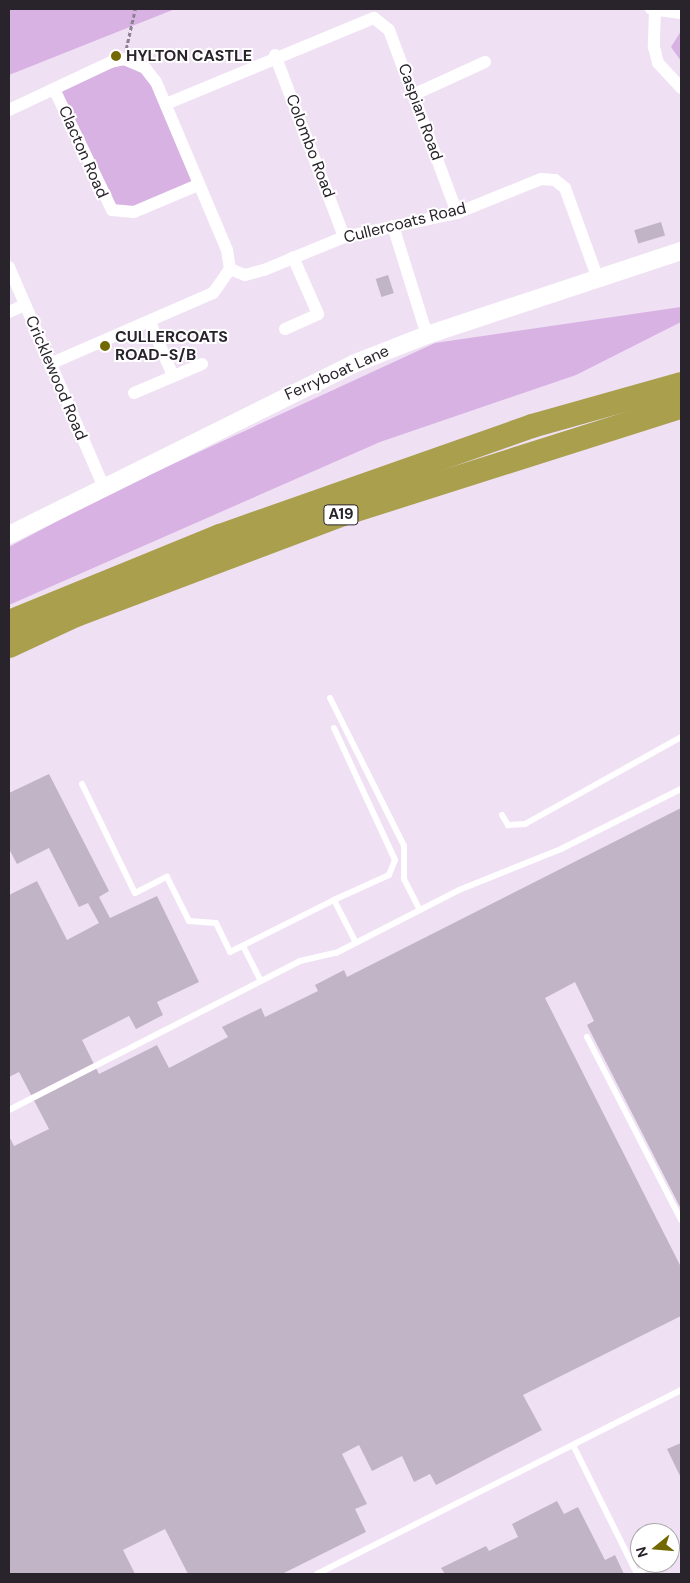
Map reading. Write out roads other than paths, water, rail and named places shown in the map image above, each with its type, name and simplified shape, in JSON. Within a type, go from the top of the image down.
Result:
[{"type":"highway","name":"A19","points":[[9,622],[220,536],[532,426],[681,384]]},
{"type":"highway","name":"A19","points":[[9,646],[76,615],[343,514],[681,407]]},
{"type":"street","points":[[681,13],[653,10],[654,47],[658,63],[681,88]]},
{"type":"street","name":"Caspian Road","points":[[166,104],[375,14],[389,30],[415,94],[457,213]]},
{"type":"street","name":"Colombo Road","points":[[276,55],[344,237]]},
{"type":"street","name":"Clacton Road","points":[[9,110],[124,59],[145,68],[166,104]]},
{"type":"street","points":[[415,94],[485,62]]},
{"type":"street","name":"Clacton Road","points":[[55,91],[112,210],[134,212],[198,185]]},
{"type":"street","points":[[50,364],[213,293],[230,269],[227,250],[198,185],[166,104]]},
{"type":"street","name":"Cullercoats Road","points":[[230,269],[245,275],[344,237],[457,213],[541,179],[555,180],[565,188],[598,279]]},
{"type":"street","points":[[393,226],[426,335]]},
{"type":"street","name":"Ferryboat Lane","points":[[9,535],[307,384],[426,335],[681,252]]},
{"type":"street","points":[[285,329],[318,314],[293,257]]},
{"type":"street","name":"Cricklewood Road","points":[[9,267],[104,488]]},
{"type":"street","points":[[9,312],[25,304]]},
{"type":"street","points":[[150,322],[173,376]]},
{"type":"street","points":[[134,393],[202,364]]},
{"type":"lane","points":[[330,698],[404,846],[404,879],[420,910]]},
{"type":"lane","points":[[82,784],[135,893],[167,877],[188,921],[216,923],[230,952],[389,874],[395,860],[334,728]]},
{"type":"lane","points":[[502,815],[508,825],[525,824],[681,737]]},
{"type":"lane","points":[[9,1110],[300,961],[336,953],[484,878],[562,849],[681,789]]},
{"type":"lane","points":[[334,900],[356,943]]},
{"type":"lane","points":[[243,946],[261,981]]},
{"type":"lane","points":[[587,1037],[681,1220]]},
{"type":"lane","points":[[317,1574],[574,1447],[681,1390]]},
{"type":"lane","points":[[574,1447],[637,1574]]},
{"type":"place","name":"HYLTON CASTLE","points":[[116,56]]},
{"type":"place","name":"CULLERCOATS ROAD-S/B","points":[[105,346]]}]
